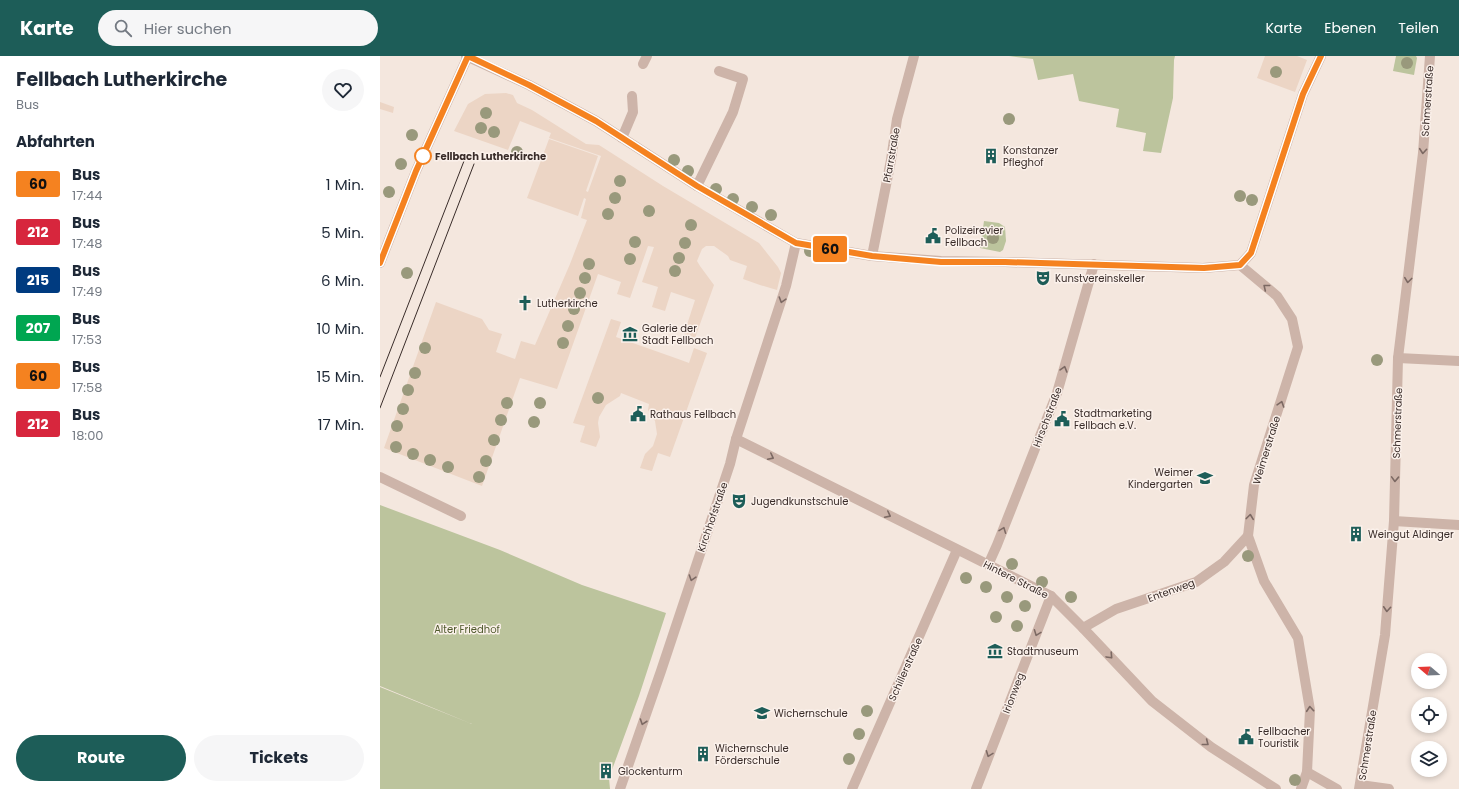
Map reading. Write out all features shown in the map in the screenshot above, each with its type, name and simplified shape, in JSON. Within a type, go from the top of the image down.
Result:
[{"type":"street","points":[[380,263],[416,171],[467,56],[529,85],[596,121],[697,186],[796,243],[872,256],[941,262],[1094,264],[1204,268],[1240,265],[1251,253],[1303,94],[1321,56]]},
{"type":"street","name":"Pfarrstraße","points":[[872,256],[891,160],[897,118],[914,56]]},
{"type":"street","name":"Schmerstraße","points":[[1360,787],[1385,635],[1394,521],[1398,358],[1423,153],[1430,56]]},
{"type":"street","points":[[697,186],[733,112],[743,79],[719,71]]},
{"type":"street","points":[[622,138],[633,112],[632,96]]},
{"type":"street","name":"Kirchhofstraße","points":[[620,789],[728,471],[736,440],[784,293],[796,243]]},
{"type":"street","name":"Hirschstraße","points":[[988,565],[1000,538],[1056,393],[1094,264]]},
{"type":"street","name":"Weimerstraße","points":[[1240,265],[1277,296],[1292,319],[1298,347],[1254,485],[1248,536],[1264,582],[1298,638],[1310,710],[1307,772],[1301,789]]},
{"type":"street","points":[[1398,358],[1459,361]]},
{"type":"street","name":"Hintere Straße","points":[[736,440],[1051,596],[1152,701],[1211,747],[1276,789]]},
{"type":"street","points":[[380,476],[461,516]]},
{"type":"street","points":[[1394,521],[1459,525]]},
{"type":"street","name":"Entenweg","points":[[1083,628],[1116,609],[1196,582],[1224,562],[1248,536]]},
{"type":"street","name":"Schillerstraße","points":[[852,789],[957,550]]},
{"type":"street","name":"Irionweg","points":[[976,789],[1051,596]]},
{"type":"street","points":[[1307,772],[1337,789]]},
{"type":"street","points":[[1360,787],[1389,789]]},
{"type":"green space","points":[[1009,56],[1175,56],[1173,98],[1161,153],[1143,151],[1146,133],[1116,127],[1119,109],[1079,101],[1073,74],[1038,80],[1033,59]]},
{"type":"green space","points":[[1396,56],[1416,56],[1417,58],[1414,75],[1393,71]]},
{"type":"green space","points":[[984,221],[999,223],[1005,227],[1006,241],[1003,250],[1000,252],[980,248]]},
{"type":"green space","name":"Alter Friedhof","points":[[380,505],[500,550],[582,585],[666,613],[639,696],[609,778],[610,789],[380,789],[380,687],[472,724],[380,686]]},
{"type":"shaded area","points":[[1265,56],[1297,56],[1307,60],[1295,92],[1257,78]]},
{"type":"shaded area","points":[[506,93],[513,95],[517,103],[532,110],[586,144],[599,145],[663,186],[759,243],[781,273],[777,290],[760,285],[743,279],[747,266],[730,260],[728,256],[714,246],[706,246],[702,249],[697,261],[714,285],[695,338],[684,334],[695,300],[671,292],[665,311],[652,307],[658,287],[642,282],[654,247],[648,246],[630,298],[617,294],[621,282],[598,274],[557,389],[520,378],[482,486],[384,448],[436,302],[482,319],[489,330],[502,334],[496,352],[515,359],[521,341],[535,345],[570,264],[587,220],[581,218],[586,199],[584,198],[578,216],[527,198],[549,139],[598,156],[586,191],[588,192],[601,156],[549,138],[551,133],[520,121],[508,150],[454,131],[468,104],[485,94]]},
{"type":"shaded area","points":[[380,102],[394,107],[393,113],[380,109]]},
{"type":"shaded area","points":[[611,319],[621,322],[616,337],[689,363],[694,348],[707,353],[670,457],[658,453],[652,471],[640,468],[645,454],[653,446],[657,434],[655,421],[648,410],[649,404],[621,393],[620,396],[606,405],[599,417],[598,423],[600,437],[596,447],[580,442],[585,426],[573,423]]},
{"type":"tram line","points":[[380,377],[464,161]]},
{"type":"tram line","points":[[380,408],[474,164]]},
{"type":"bus line","name":"60","points":[[380,263],[416,171],[451,97],[468,56],[529,85],[596,121],[697,186],[796,243],[872,256],[941,262],[1094,264],[1204,268],[1240,265],[1251,253],[1303,94],[1321,56]]},
{"type":"place","name":"Fellbach Lutherkirche","points":[[423,156]]},
{"type":"place","name":"Konstanzer Pfleghof","points":[[991,156]]},
{"type":"place","name":"Polizeirevier Fellbach","points":[[933,236]]},
{"type":"place","name":"Kunstvereinskeller","points":[[1043,278]]},
{"type":"place","name":"Lutherkirche","points":[[525,303]]},
{"type":"place","name":"Galerie der Stadt Fellbach","points":[[630,334]]},
{"type":"place","name":"Rathaus Fellbach","points":[[638,414]]},
{"type":"place","name":"Stadtmarketing Fellbach e.V.","points":[[1062,419]]},
{"type":"place","name":"Weimer Kindergarten","points":[[1205,478]]},
{"type":"place","name":"Jugendkunstschule","points":[[739,501]]},
{"type":"place","name":"Weingut Aldinger","points":[[1356,534]]},
{"type":"place","name":"Stadtmuseum","points":[[995,651]]},
{"type":"place","name":"Wichernschule","points":[[762,713]]},
{"type":"place","name":"Fellbacher Touristik","points":[[1246,737]]},
{"type":"place","name":"Wichernschule Förderschule","points":[[703,754]]},
{"type":"place","name":"Glockenturm","points":[[606,771]]}]
